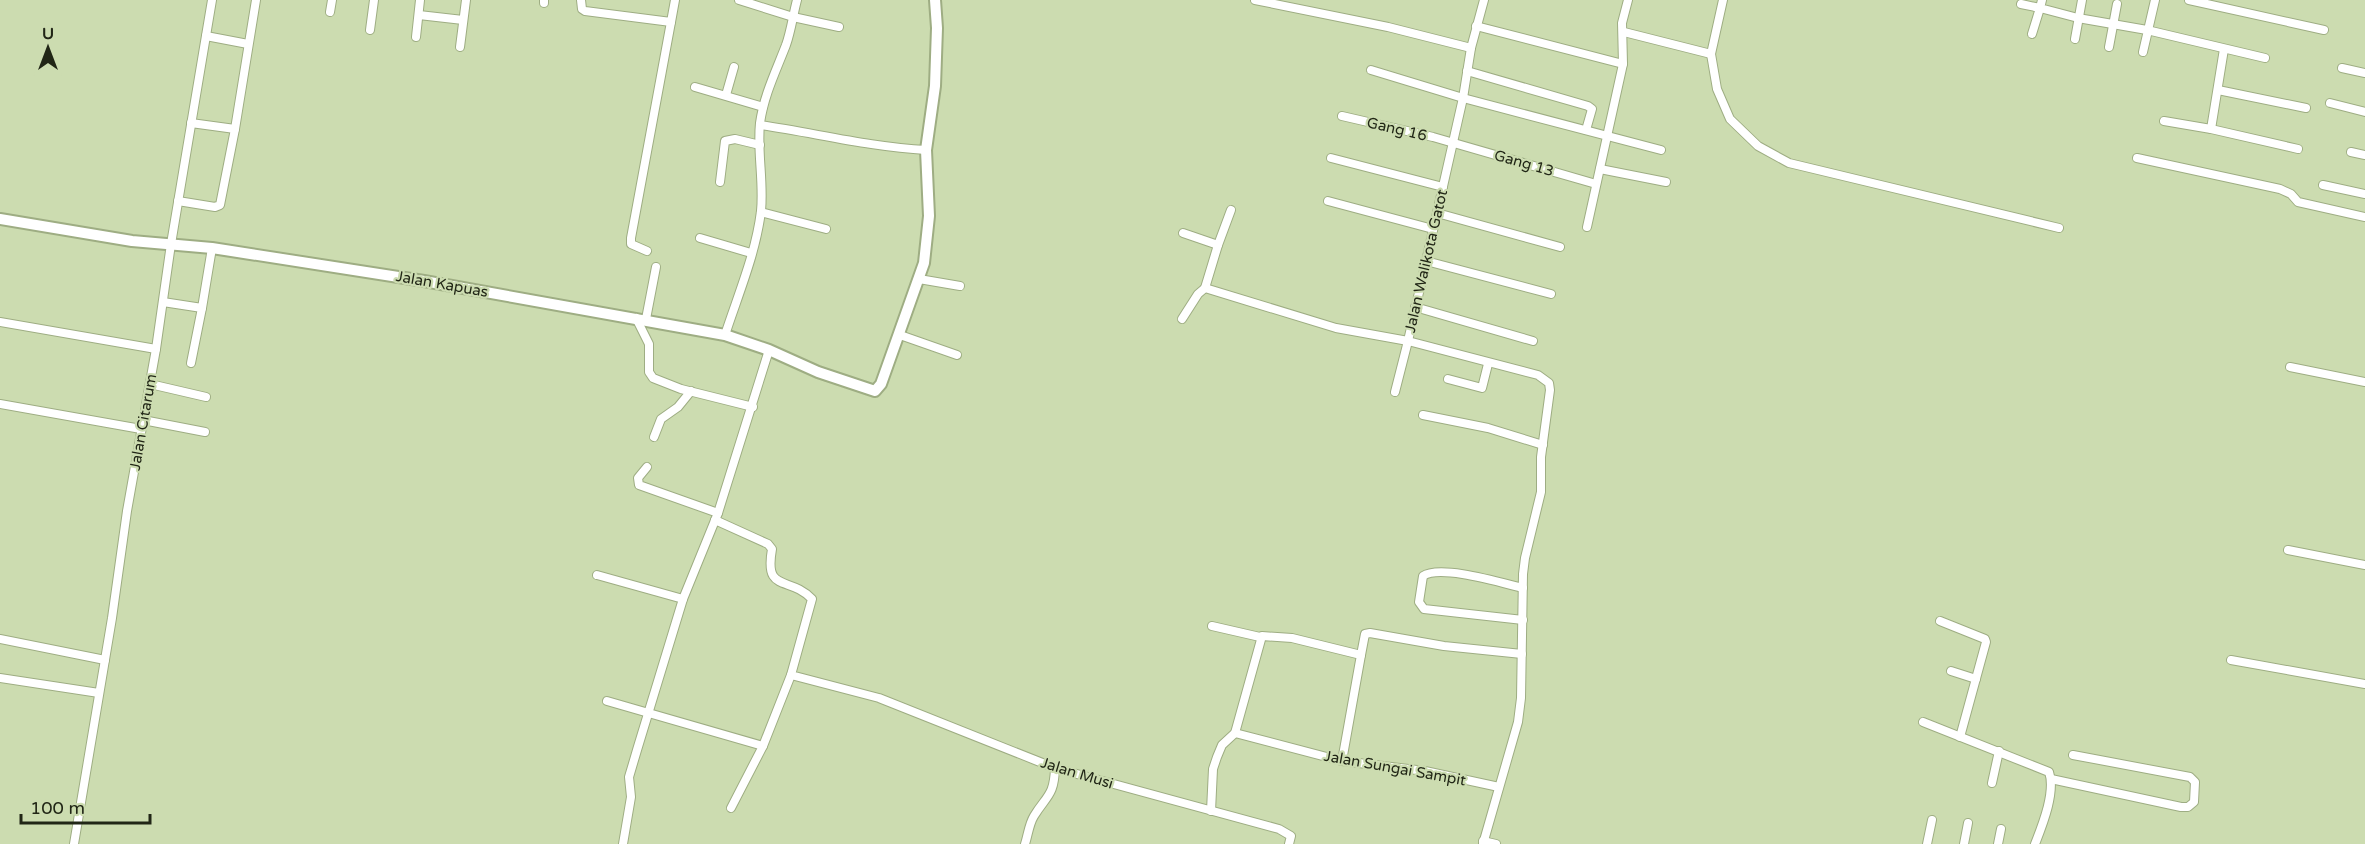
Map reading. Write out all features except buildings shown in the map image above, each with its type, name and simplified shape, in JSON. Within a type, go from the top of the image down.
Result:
[{"type":"main road","points":[[900,335],[924,262],[928,226],[926,150],[935,86],[938,28],[935,0]]},
{"type":"main road","name":"Jalan Kapuas","points":[[0,219],[132,241],[212,248],[424,280],[641,322],[725,335],[875,392],[881,384],[900,335]]},
{"type":"street","name":"Jalan Citarum","points":[[74,844],[212,0]]},
{"type":"street","points":[[178,201],[215,207],[220,205],[256,0]]},
{"type":"street","points":[[330,12],[332,0]]},
{"type":"street","points":[[370,30],[374,0]]},
{"type":"street","points":[[416,37],[420,0]]},
{"type":"street","points":[[460,47],[466,0]]},
{"type":"street","points":[[581,0],[582,9],[585,11],[671,22]]},
{"type":"street","points":[[647,251],[631,244],[631,238],[675,0]]},
{"type":"street","points":[[739,0],[793,17],[839,27]]},
{"type":"street","points":[[725,335],[751,253],[761,212],[760,125],[763,107],[772,77],[786,44],[796,0]]},
{"type":"street","points":[[1255,0],[1388,27],[1471,48]]},
{"type":"street","name":"Jalan Walikota Gatot","points":[[1482,0],[1463,98],[1408,341],[1488,364],[1538,375],[1549,382],[1541,492],[1525,558],[1521,698],[1518,722],[1483,842]]},
{"type":"street","points":[[1587,227],[1623,63],[1622,23],[1628,0]]},
{"type":"street","points":[[1723,0],[1711,54],[1717,89],[1730,119],[1758,146],[1789,163],[2059,228]]},
{"type":"street","points":[[2075,39],[2082,0]]},
{"type":"street","points":[[2143,52],[2155,0]]},
{"type":"street","points":[[2189,0],[2324,30]]},
{"type":"street","points":[[2021,4],[2041,4],[2078,18],[2147,30],[2265,58]]},
{"type":"street","points":[[2032,34],[2041,4]]},
{"type":"street","points":[[2109,47],[2117,4]]},
{"type":"street","points":[[418,15],[463,20]]},
{"type":"street","points":[[1476,26],[1623,63]]},
{"type":"street","points":[[1624,32],[1711,54]]},
{"type":"street","points":[[206,36],[248,44]]},
{"type":"street","points":[[2211,129],[2224,49]]},
{"type":"street","points":[[726,95],[734,67]]},
{"type":"street","points":[[2342,68],[2365,73]]},
{"type":"street","points":[[1371,70],[1463,98],[1661,150]]},
{"type":"street","points":[[1467,71],[1588,106],[1592,109],[1586,130]]},
{"type":"street","points":[[695,87],[763,107]]},
{"type":"street","points":[[2218,90],[2306,108]]},
{"type":"street","points":[[2330,103],[2365,111]]},
{"type":"street","name":"Gang 16","points":[[1342,116],[1452,143]]},
{"type":"street","points":[[2164,121],[2298,149]]},
{"type":"street","points":[[191,123],[235,129]]},
{"type":"street","points":[[760,125],[826,138],[926,150]]},
{"type":"street","points":[[720,182],[725,141],[735,140],[760,145]]},
{"type":"street","name":"Gang 13","points":[[1452,143],[1596,184]]},
{"type":"street","points":[[2351,152],[2365,155]]},
{"type":"street","points":[[1331,158],[1443,187]]},
{"type":"street","points":[[2137,158],[2280,189],[2301,202],[2365,217]]},
{"type":"street","points":[[1599,169],[1666,182]]},
{"type":"street","points":[[2323,184],[2365,194]]},
{"type":"street","points":[[1328,201],[1433,229]]},
{"type":"street","points":[[1182,319],[1198,294],[1205,288],[1231,210]]},
{"type":"street","points":[[761,212],[826,229]]},
{"type":"street","points":[[1437,213],[1560,248]]},
{"type":"street","points":[[1183,233],[1218,245]]},
{"type":"street","points":[[700,238],[751,253]]},
{"type":"street","points":[[191,363],[212,248]]},
{"type":"street","points":[[1426,261],[1551,294]]},
{"type":"street","points":[[656,267],[641,322],[649,344],[650,372],[653,378],[691,391],[753,407]]},
{"type":"street","points":[[919,279],[960,286]]},
{"type":"street","points":[[1205,288],[1336,328],[1408,341],[1395,392]]},
{"type":"street","points":[[163,302],[202,308]]},
{"type":"street","points":[[1415,307],[1533,342]]},
{"type":"street","points":[[0,322],[156,350]]},
{"type":"street","points":[[900,335],[957,355]]},
{"type":"street","points":[[623,844],[631,797],[629,777],[648,712],[683,599],[716,517],[753,407],[768,353]]},
{"type":"street","points":[[1448,379],[1482,388],[1488,364]]},
{"type":"street","points":[[2290,367],[2365,382]]},
{"type":"street","points":[[150,384],[206,397]]},
{"type":"street","points":[[654,437],[661,419],[678,407],[691,391]]},
{"type":"street","points":[[0,404],[205,432]]},
{"type":"street","points":[[1423,415],[1488,428],[1543,445]]},
{"type":"street","points":[[647,467],[638,478],[639,485],[716,517],[768,544],[772,549],[770,570],[774,578],[812,598],[791,675],[763,746],[730,808]]},
{"type":"street","points":[[2288,550],[2365,565]]},
{"type":"street","points":[[1523,588],[1453,574],[1428,572],[1423,576],[1419,602],[1424,609],[1523,620]]},
{"type":"street","points":[[597,575],[683,599]]},
{"type":"street","points":[[1940,621],[1984,639],[1987,645],[1960,737]]},
{"type":"street","points":[[1212,626],[1260,637],[1292,638],[1360,655]]},
{"type":"street","points":[[1342,761],[1365,634],[1444,646],[1522,654]]},
{"type":"street","points":[[1211,811],[1217,756],[1222,745],[1235,732],[1250,686],[1260,637]]},
{"type":"street","points":[[0,639],[105,660]]},
{"type":"street","points":[[2231,660],[2365,684]]},
{"type":"street","points":[[1951,671],[1976,679]]},
{"type":"street","name":"Jalan Musi","points":[[791,675],[879,698],[1055,768],[1286,831],[1291,836],[1289,844]]},
{"type":"street","points":[[0,678],[99,693]]},
{"type":"street","points":[[607,701],[763,746]]},
{"type":"street","points":[[1923,722],[2049,772],[2051,779],[2045,818],[2035,844]]},
{"type":"street","name":"Jalan Sungai Sampit","points":[[1235,732],[1342,761],[1425,771],[1499,787]]},
{"type":"street","points":[[1992,783],[1999,751]]},
{"type":"street","points":[[2051,779],[2181,807],[2188,807],[2194,802],[2195,782],[2190,777],[2073,754]]},
{"type":"street","points":[[1025,844],[1033,818],[1049,798],[1053,788],[1055,768]]},
{"type":"street","points":[[1927,844],[1932,820]]},
{"type":"street","points":[[1964,844],[1968,823]]},
{"type":"street","points":[[1998,844],[2001,829]]},
{"type":"street","points":[[1483,842],[1496,844]]}]
